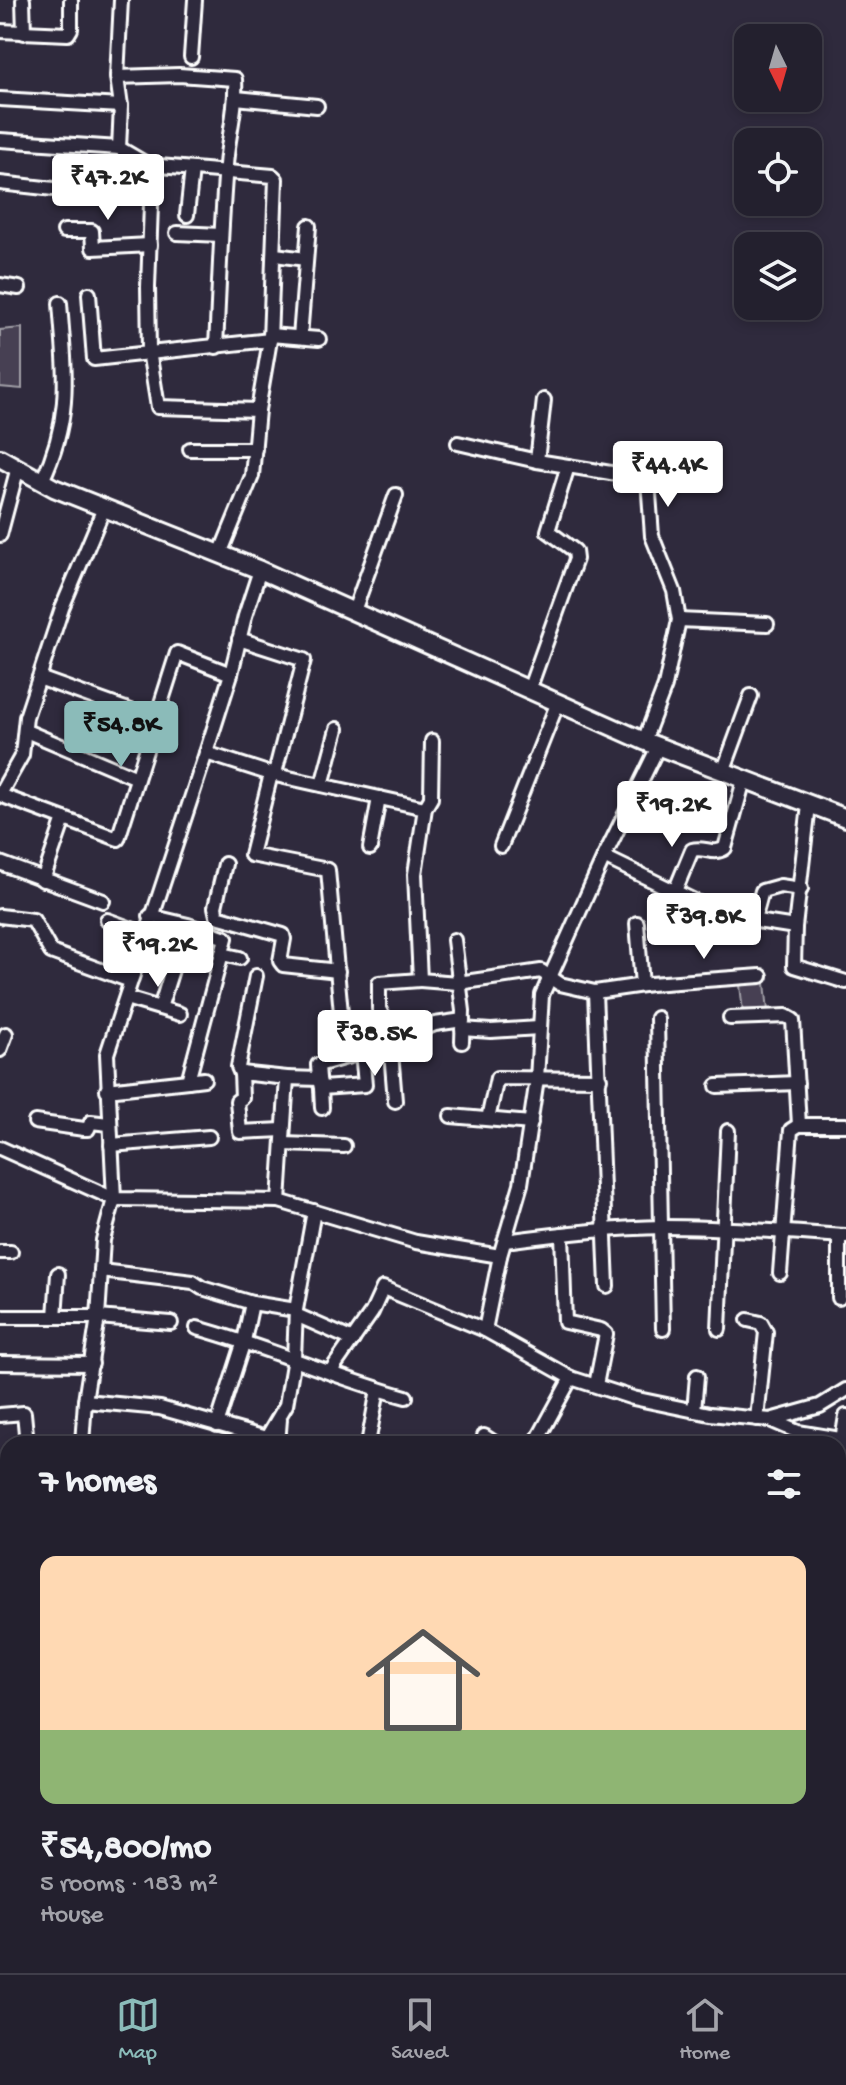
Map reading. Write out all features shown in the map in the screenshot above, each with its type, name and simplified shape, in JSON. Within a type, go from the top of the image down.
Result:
[{"type":"street","points":[[23,0],[24,33]]},
{"type":"street","points":[[0,31],[68,34],[71,0]]},
{"type":"street","points":[[119,148],[121,106],[117,77],[121,0]]},
{"type":"street","points":[[191,57],[195,0]]},
{"type":"street","points":[[117,77],[179,75],[235,79],[236,98],[233,124],[228,133],[225,172],[216,347]]},
{"type":"street","points":[[236,98],[317,106]]},
{"type":"street","points":[[0,99],[121,106]]},
{"type":"street","points":[[0,140],[119,148],[148,165],[273,176],[276,179],[270,337],[258,410],[252,476],[220,554]]},
{"type":"street","points":[[148,165],[152,177],[149,351],[158,407],[258,410]]},
{"type":"street","points":[[187,215],[192,169]]},
{"type":"street","points":[[0,183],[54,189]]},
{"type":"street","points":[[300,337],[309,226]]},
{"type":"street","points":[[64,231],[92,231],[93,248],[150,245]]},
{"type":"street","points":[[177,233],[221,235]]},
{"type":"street","points":[[275,255],[306,259]]},
{"type":"street","points":[[0,285],[19,288]]},
{"type":"street","points":[[89,294],[94,359],[149,351],[216,347],[270,337],[319,339]]},
{"type":"street","points":[[42,481],[57,449],[66,397],[60,303]]},
{"type":"street","points":[[537,461],[544,400]]},
{"type":"street","points":[[458,443],[537,461],[648,479],[652,536],[674,591],[679,620],[651,744],[542,995],[537,1079],[521,1184],[500,1256],[485,1330]]},
{"type":"street","points":[[190,449],[255,449]]},
{"type":"street","points":[[0,458],[54,488],[260,570],[651,744],[846,818]]},
{"type":"street","points":[[529,690],[576,559],[575,551],[548,531],[568,466]]},
{"type":"street","points":[[0,535],[18,467]]},
{"type":"street","points":[[354,611],[396,495]]},
{"type":"street","points":[[104,508],[62,608],[26,717],[22,755],[0,795],[118,839],[177,653],[231,674]]},
{"type":"street","points":[[83,1436],[98,1317],[103,1240],[114,1199],[107,1054],[231,674],[260,570]]},
{"type":"street","points":[[679,620],[767,624]]},
{"type":"street","points":[[239,639],[304,660],[251,855],[328,870],[338,971],[343,1086]]},
{"type":"street","points":[[39,678],[156,720]]},
{"type":"street","points":[[723,772],[751,696]]},
{"type":"street","points":[[501,846],[558,702]]},
{"type":"street","points":[[322,785],[337,729]]},
{"type":"street","points":[[26,731],[137,778]]},
{"type":"street","points":[[420,980],[415,874],[425,808],[431,798],[432,741]]},
{"type":"street","points":[[206,753],[273,774],[425,808]]},
{"type":"street","points":[[675,891],[692,850],[715,852],[725,848],[744,780]]},
{"type":"street","points":[[370,848],[379,798]]},
{"type":"street","points":[[809,805],[795,927],[794,966],[846,982]]},
{"type":"street","points":[[43,880],[64,819]]},
{"type":"street","points":[[604,857],[709,908],[795,927]]},
{"type":"street","points":[[0,863],[103,901]]},
{"type":"street","points":[[225,864],[215,907],[217,916],[283,935],[280,961],[283,965],[338,971]]},
{"type":"street","points":[[754,920],[762,891],[780,886],[801,889]]},
{"type":"street","points":[[150,916],[226,938],[188,1081]]},
{"type":"street","points":[[1,919],[33,920],[51,952],[131,981]]},
{"type":"street","points":[[107,920],[145,934]]},
{"type":"street","points":[[637,923],[642,985]]},
{"type":"street","points":[[454,940],[462,1030]]},
{"type":"street","points":[[222,954],[240,958]]},
{"type":"street","points":[[160,1008],[176,957]]},
{"type":"street","points":[[395,1101],[391,1052],[386,1044],[384,1019],[379,1009],[379,983],[420,980],[458,983],[541,971],[560,984],[595,992],[642,985],[761,976]]},
{"type":"street","points":[[256,976],[238,1067],[242,1098],[237,1101],[240,1132],[283,1130]]},
{"type":"street","points":[[595,992],[607,1286]]},
{"type":"street","points":[[126,998],[180,1014]]},
{"type":"street","points":[[730,1018],[790,1017],[794,1023],[799,1125]]},
{"type":"street","points":[[657,1018],[663,1329]]},
{"type":"street","points":[[322,1108],[318,1065],[386,1044],[435,1024],[462,1030],[539,1028]]},
{"type":"street","points":[[0,1050],[6,1034]]},
{"type":"street","points":[[241,1074],[343,1086],[365,1085],[362,1052]]},
{"type":"street","points":[[279,1201],[287,1078]]},
{"type":"street","points":[[488,1119],[497,1078],[600,1079]]},
{"type":"street","points":[[107,1090],[204,1079]]},
{"type":"street","points":[[717,1086],[797,1083]]},
{"type":"street","points":[[451,1116],[531,1123]]},
{"type":"street","points":[[35,1122],[84,1129],[88,1129],[91,1122],[109,1124]]},
{"type":"street","points":[[780,1273],[790,1133],[793,1127],[799,1125],[846,1125]]},
{"type":"street","points":[[719,1329],[728,1131]]},
{"type":"street","points":[[111,1145],[209,1137]]},
{"type":"street","points":[[283,1144],[344,1146]]},
{"type":"street","points":[[0,1148],[114,1199],[279,1201],[416,1242],[500,1256]]},
{"type":"street","points":[[271,1436],[286,1405],[294,1358],[296,1313],[314,1211]]},
{"type":"street","points":[[505,1241],[661,1227],[783,1230],[842,1236],[839,1298]]},
{"type":"street","points":[[562,1234],[565,1322],[601,1330],[606,1334],[596,1385]]},
{"type":"street","points":[[101,1271],[193,1282],[202,1288],[296,1313],[353,1340]]},
{"type":"street","points":[[55,1317],[58,1274]]},
{"type":"street","points":[[330,1372],[372,1312],[383,1288],[485,1330],[571,1378],[633,1398],[694,1411],[764,1419],[798,1432],[821,1436]]},
{"type":"street","points":[[217,1425],[244,1341],[252,1303]]},
{"type":"street","points":[[0,1317],[98,1317],[171,1323]]},
{"type":"street","points":[[748,1320],[761,1323],[767,1336],[764,1419]]},
{"type":"street","points":[[197,1328],[406,1397]]},
{"type":"street","points":[[0,1363],[92,1364]]},
{"type":"street","points":[[694,1411],[697,1376]]},
{"type":"street","points":[[539,1436],[571,1378]]},
{"type":"street","points":[[369,1436],[378,1389]]},
{"type":"street","points":[[764,1419],[820,1406],[846,1390]]},
{"type":"street","points":[[85,1401],[160,1408],[251,1436]]},
{"type":"street","points":[[0,1415],[24,1413],[26,1436]]},
{"type":"street","points":[[844,1436],[846,1416]]},
{"type":"shaded area","points":[[22,328],[22,389],[0,387],[0,330]]},
{"type":"shaded area","points":[[765,983],[768,1011],[743,1012],[740,985]]}]
